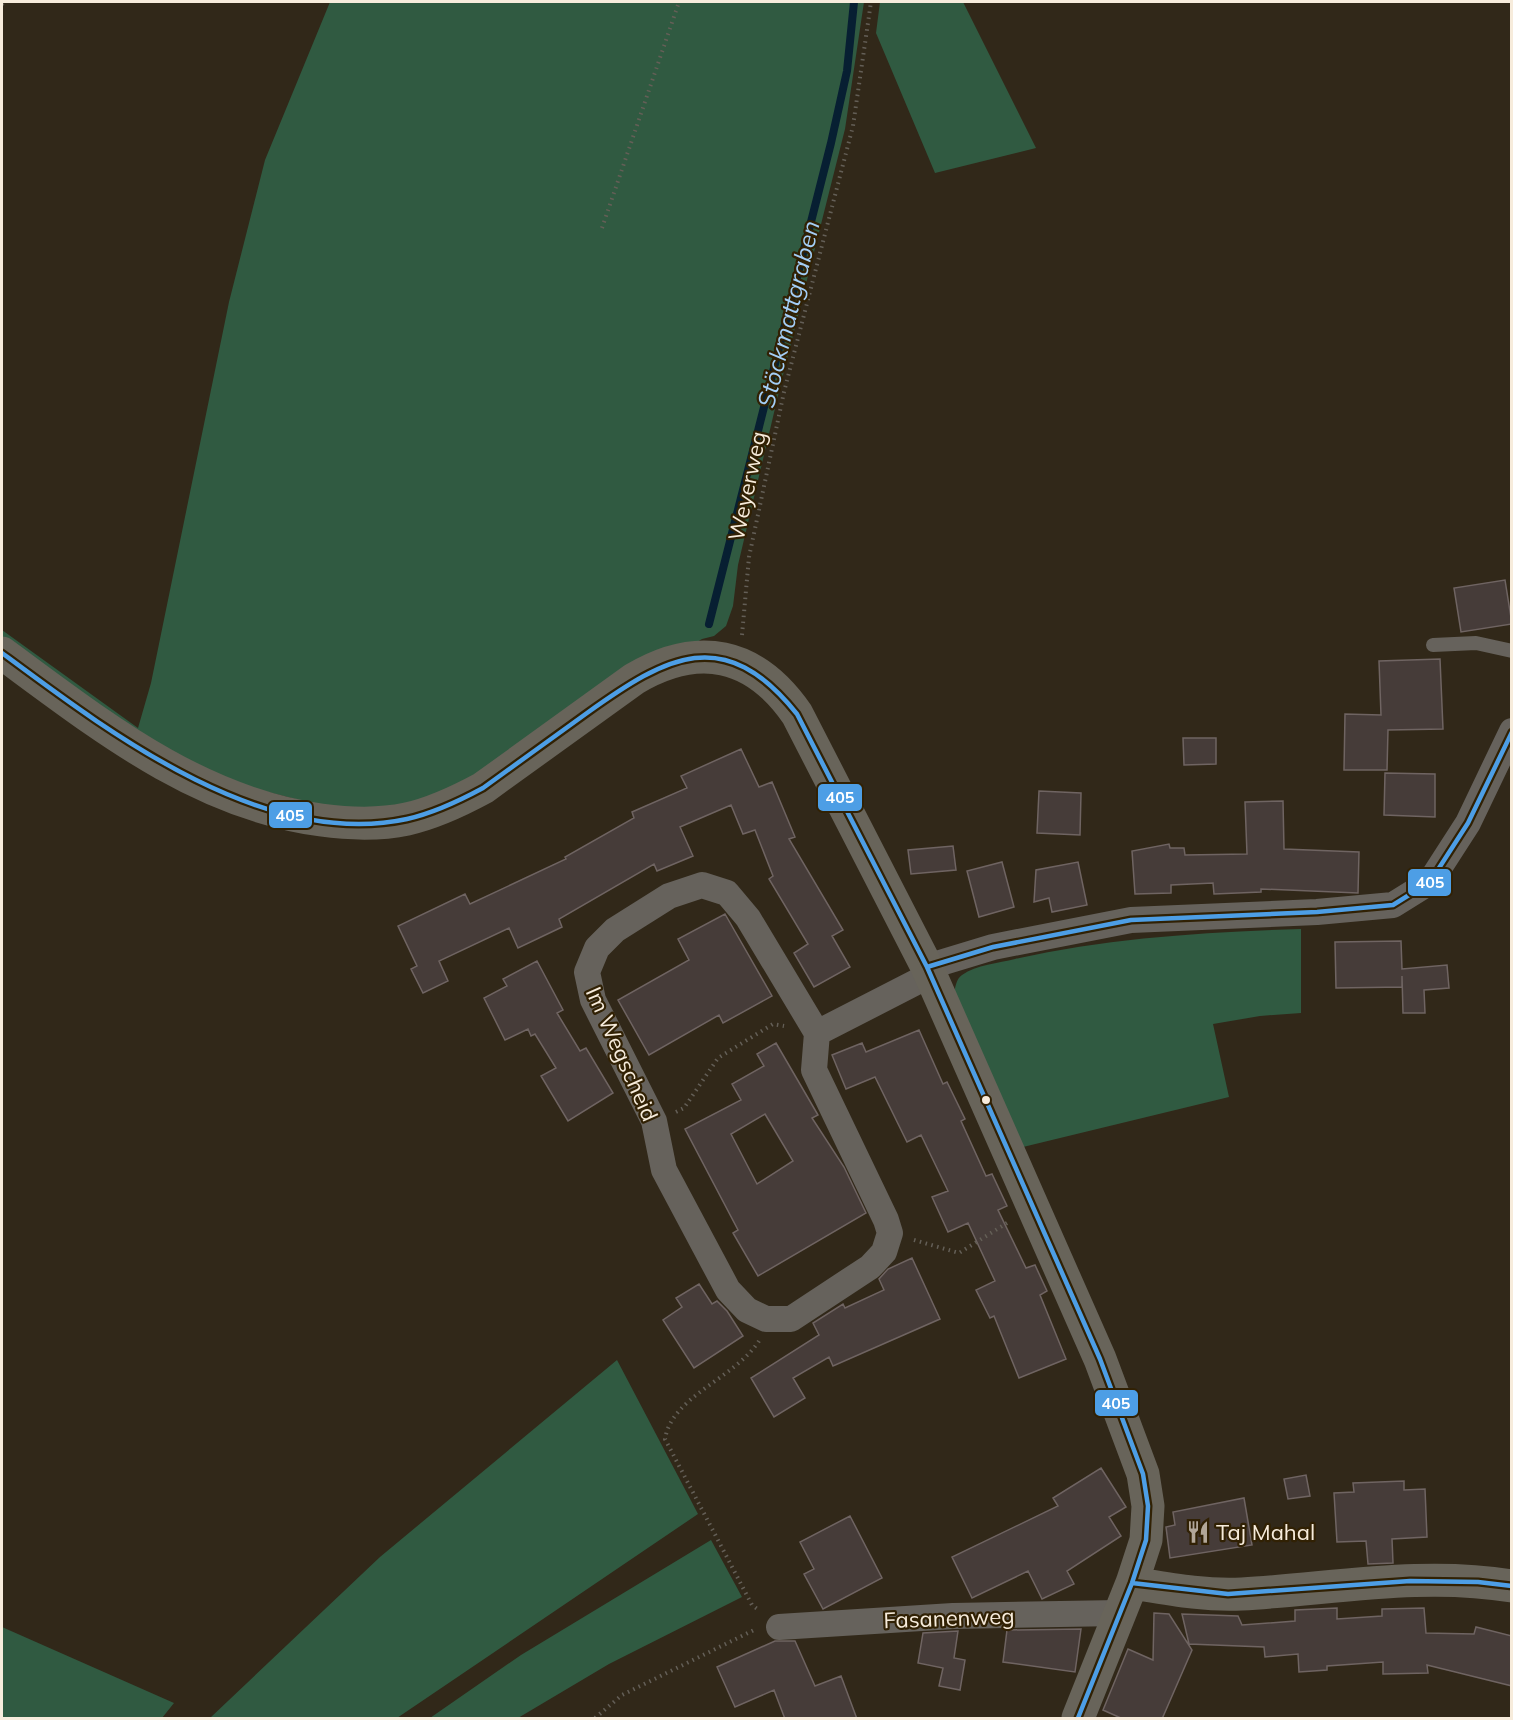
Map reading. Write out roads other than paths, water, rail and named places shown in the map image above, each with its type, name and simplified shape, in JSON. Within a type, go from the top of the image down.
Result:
[{"type":"street","points":[[2,653],[121,740],[188,779],[263,808],[295,816],[343,823],[380,823],[407,819],[460,800],[483,788],[603,699],[654,667],[686,657],[710,657],[738,663],[764,676],[781,691],[797,714],[928,971],[1112,1388],[1143,1474],[1148,1506],[1146,1540],[1132,1582],[1078,1719]]},
{"type":"street","points":[[817,1034],[928,971],[993,947],[1131,920],[1317,912],[1393,905],[1430,882],[1468,823],[1512,731]]},
{"type":"street","name":"Im Wegscheid","points":[[702,885],[727,893],[748,918],[817,1034],[814,1070],[886,1220],[890,1233],[884,1252],[870,1267],[792,1319],[766,1319],[747,1310],[728,1290],[664,1170],[654,1121],[593,1000],[587,972],[597,948],[609,936],[669,896],[702,885]]},
{"type":"street","points":[[1132,1582],[1186,1592],[1240,1594],[1437,1581],[1512,1586]]},
{"type":"street","name":"Fasanenweg","points":[[779,1627],[953,1616],[1119,1613]]},
{"type":"lane","points":[[1433,645],[1476,643],[1512,651]]},
{"type":"waterway","name":"Stöckmattgraben","points":[[709,624],[831,143],[847,71],[854,2]]},
{"type":"place","name":"Taj Mahal","points":[[1198,1532]]}]
